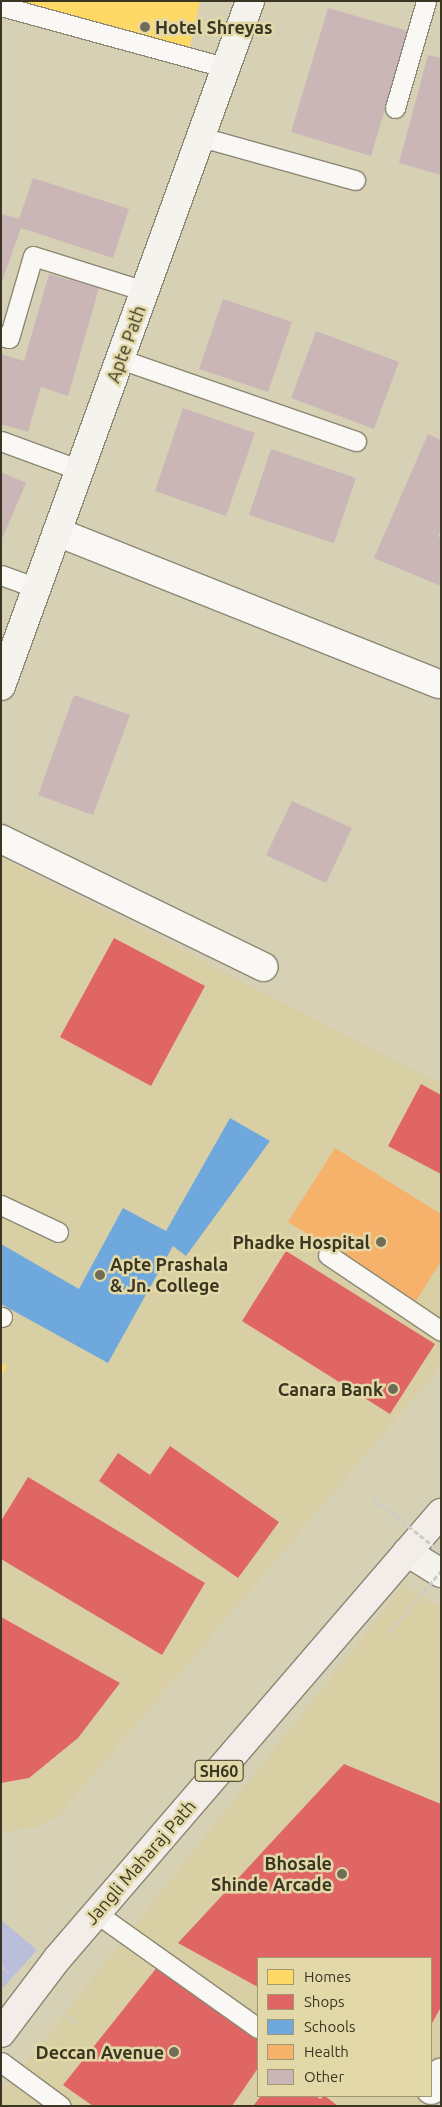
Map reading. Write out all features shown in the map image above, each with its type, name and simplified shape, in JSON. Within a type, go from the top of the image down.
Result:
[{"type":"main road","name":"Jangli Maharaj Path","points":[[1,2033],[57,1959],[441,1513]]},
{"type":"street","name":"Apte Path","points":[[1,686],[250,1]]},
{"type":"street","points":[[57,532],[439,684]]},
{"type":"street","points":[[1,839],[264,967]]},
{"type":"street","points":[[407,1552],[441,1572]]},
{"type":"street","points":[[432,2088],[441,2073]]},
{"type":"lane","points":[[395,108],[426,1]]},
{"type":"lane","points":[[1,6],[226,68]]},
{"type":"lane","points":[[202,137],[355,180]]},
{"type":"lane","points":[[1,336],[9,338],[33,256],[145,291]]},
{"type":"lane","points":[[120,359],[356,441]]},
{"type":"lane","points":[[1,441],[80,470]]},
{"type":"lane","points":[[1,575],[37,588]]},
{"type":"lane","points":[[1,1205],[58,1232]]},
{"type":"lane","points":[[328,1255],[441,1331]]},
{"type":"lane","points":[[96,1913],[257,2027]]},
{"type":"lane","points":[[1,2062],[61,2106]]},
{"type":"path","points":[[373,1498],[441,1552]]},
{"type":"path","points":[[390,1631],[441,1572]]},
{"type":"path","points":[[62,2013],[76,2022]]},
{"type":"shaded area","points":[[1,857],[441,1084],[441,1366],[59,1815],[38,1826],[1,1833]]},
{"type":"shaded area","points":[[404,1585],[441,1608],[441,2106],[1,2106],[1,2094]]},
{"type":"shaded area","points":[[1,1920],[37,1950],[1,1990]]},
{"type":"building: Homes","name":"Hotel Shreyas","points":[[1,1],[200,1],[189,51]]},
{"type":"building: Homes","points":[[1,1363],[7,1366],[1,1376]]},
{"type":"building: Shops","points":[[114,938],[205,986],[151,1086],[60,1037]]},
{"type":"building: Shops","points":[[421,1084],[441,1095],[441,1174],[388,1146]]},
{"type":"building: Shops","points":[[286,1251],[435,1344],[390,1414],[242,1321]]},
{"type":"building: Shops","points":[[170,1446],[279,1522],[238,1578],[99,1481],[118,1453],[150,1475]]},
{"type":"building: Shops","points":[[28,1477],[205,1583],[162,1655],[1,1559],[1,1521]]},
{"type":"building: Shops","points":[[1,1617],[120,1683],[78,1738],[29,1778],[1,1783]]},
{"type":"building: Shops","name":"Bhosale Shinde Arcade","points":[[344,1764],[441,1804],[441,2007],[432,2023],[432,1957],[257,1957],[257,1986],[178,1943]]},
{"type":"building: Shops","name":"Deccan Avenue","points":[[158,1966],[257,2035],[257,2069],[232,2106],[93,2106],[63,2085]]},
{"type":"building: Shops","points":[[260,2097],[317,2097],[320,2099],[326,2097],[338,2106],[253,2106]]},
{"type":"building: Schools","points":[[230,1118],[270,1141],[186,1256],[173,1246],[108,1363],[1,1304],[1,1244],[79,1289],[123,1208],[166,1231]]},
{"type":"building: Health","name":"Phadke Hospital","points":[[335,1148],[441,1214],[441,1261],[416,1301],[288,1222]]},
{"type":"building: Other","points":[[328,8],[408,31],[371,156],[291,132]]},
{"type":"building: Other","points":[[428,55],[441,58],[441,175],[399,163]]},
{"type":"building: Other","points":[[33,178],[129,209],[113,258],[21,228],[1,284],[1,214],[19,219]]},
{"type":"building: Other","points":[[49,274],[99,288],[68,396],[41,387],[28,432],[1,424],[1,354],[24,361]]},
{"type":"building: Other","points":[[223,299],[292,322],[268,392],[199,369]]},
{"type":"building: Other","points":[[316,331],[399,362],[374,429],[291,398]]},
{"type":"building: Other","points":[[183,408],[255,433],[226,516],[155,491]]},
{"type":"building: Other","points":[[428,434],[441,440],[441,530],[438,536],[441,538],[441,586],[374,558]]},
{"type":"building: Other","points":[[271,449],[356,478],[334,543],[249,515]]},
{"type":"building: Other","points":[[1,472],[26,483],[1,541]]},
{"type":"building: Other","points":[[74,695],[130,715],[93,815],[38,795]]},
{"type":"building: Other","points":[[292,801],[352,828],[326,883],[266,855]]},
{"type":"place","name":"Hotel Shreyas","points":[[145,27]]},
{"type":"place","name":"Phadke Hospital","points":[[381,1242]]},
{"type":"place","name":"Apte Prashala & Jn. College","points":[[100,1275]]},
{"type":"place","name":"Canara Bank","points":[[393,1389]]},
{"type":"place","name":"Bhosale Shinde Arcade","points":[[342,1874]]},
{"type":"place","name":"Deccan Avenue","points":[[174,2052]]}]
